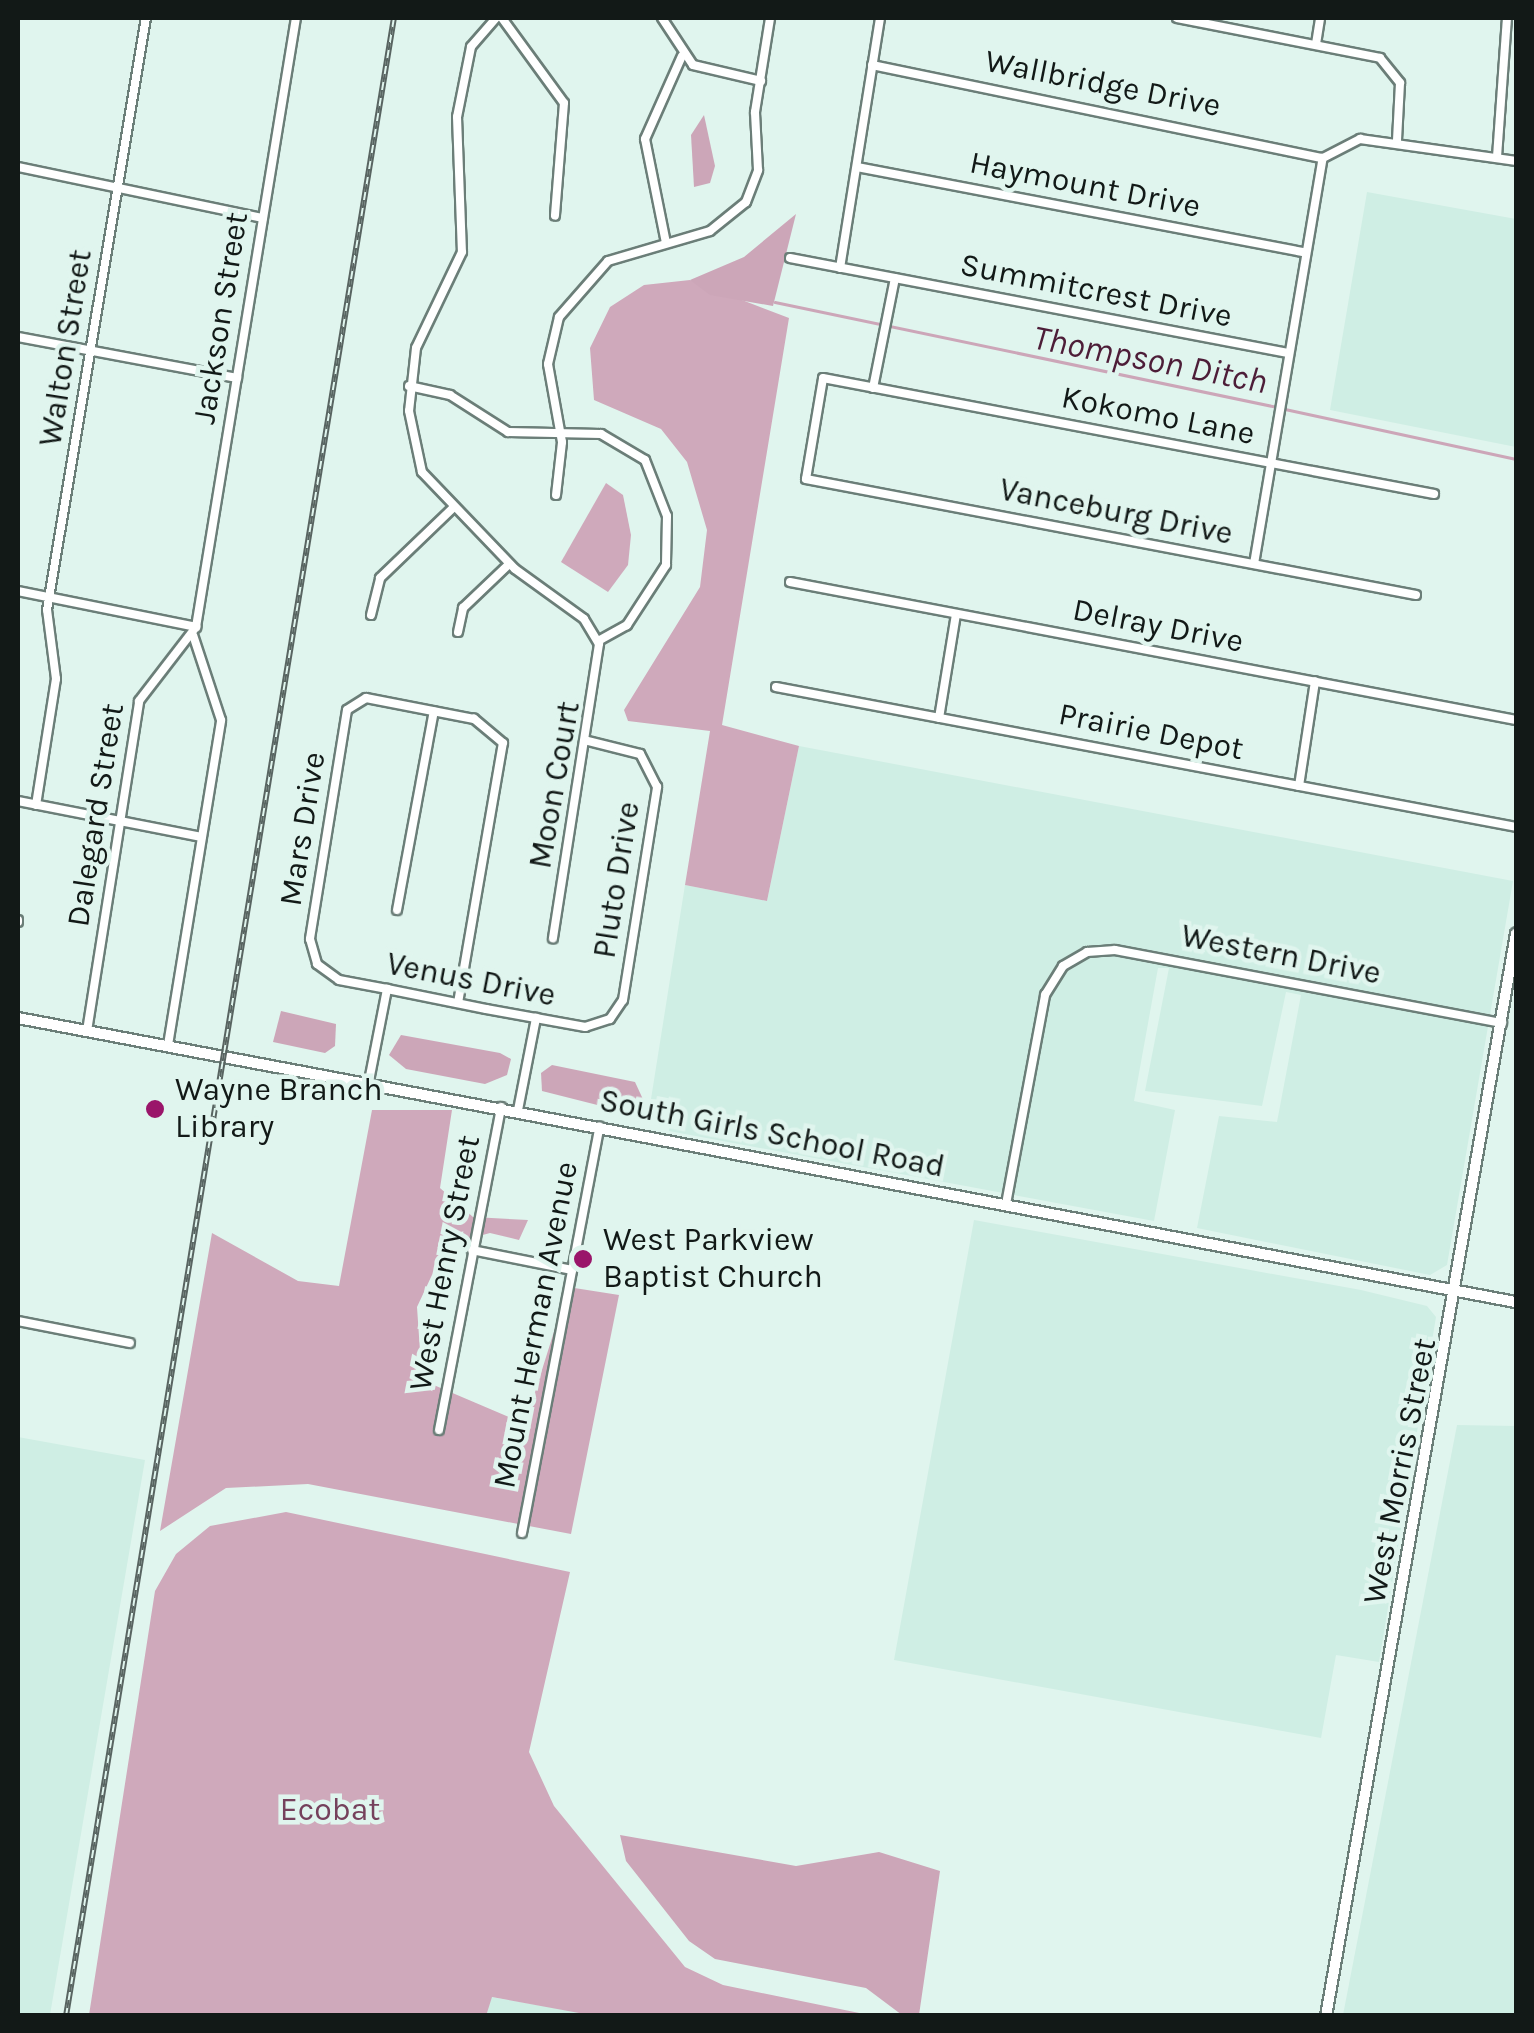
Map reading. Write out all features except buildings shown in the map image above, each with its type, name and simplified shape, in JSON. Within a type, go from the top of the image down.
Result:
[{"type":"main road","name":"West Morris Street","points":[[1326,2016],[1459,1292],[1516,934]]},
{"type":"main road","name":"South Girls School Road","points":[[18,1018],[369,1081],[1516,1302]]},
{"type":"street","name":"Walton Street","points":[[36,805],[56,678],[50,598],[146,18]]},
{"type":"street","name":"Jackson Street","points":[[194,631],[296,18]]},
{"type":"street","points":[[409,386],[450,395],[508,432],[601,434],[634,450],[668,516],[659,584],[623,629],[598,641],[578,614],[509,564],[415,460],[409,386],[422,332],[465,238],[460,102],[474,39],[499,18],[564,103],[556,216]]},
{"type":"street","points":[[662,18],[682,56],[703,70],[761,81]]},
{"type":"street","points":[[556,495],[561,433],[548,364],[567,302],[608,262],[714,228],[746,202],[758,170],[761,81],[770,18]]},
{"type":"street","points":[[840,268],[880,18]]},
{"type":"street","points":[[1176,18],[1316,44],[1391,66],[1401,93],[1398,141]]},
{"type":"street","points":[[1316,44],[1320,18]]},
{"type":"street","points":[[1497,158],[1506,18]]},
{"type":"street","points":[[666,243],[644,148],[682,56]]},
{"type":"street","name":"Wallbridge Drive","points":[[872,65],[1323,158]]},
{"type":"street","points":[[1254,564],[1323,158],[1350,139],[1398,141],[1516,161]]},
{"type":"street","points":[[18,167],[263,218]]},
{"type":"street","name":"Haymount Drive","points":[[856,167],[1304,252]]},
{"type":"street","name":"Summitcrest Drive","points":[[790,258],[1288,353]]},
{"type":"street","points":[[874,388],[895,278]]},
{"type":"street","points":[[18,337],[236,378]]},
{"type":"street","name":"Kokomo Lane","points":[[806,479],[823,378],[1434,494]]},
{"type":"street","name":"Vanceburg Drive","points":[[806,479],[1416,595]]},
{"type":"street","points":[[371,615],[380,578],[454,507]]},
{"type":"street","points":[[458,632],[463,608],[509,564]]},
{"type":"street","name":"Delray Drive","points":[[790,582],[1516,720]]},
{"type":"street","points":[[18,592],[194,631],[222,710],[168,1046]]},
{"type":"street","points":[[939,718],[956,614]]},
{"type":"street","name":"Dalegard Street","points":[[87,1031],[143,689],[194,631]]},
{"type":"street","name":"Moon Court","points":[[553,938],[588,741],[598,641]]},
{"type":"street","points":[[1299,786],[1315,682]]},
{"type":"street","name":"Prairie Depot","points":[[776,686],[1516,827]]},
{"type":"street","name":"Mars Drive","points":[[317,964],[310,939],[353,702],[434,711]]},
{"type":"street","points":[[397,910],[434,711],[479,720],[500,738],[505,760],[458,1003]]},
{"type":"street","name":"Pluto Drive","points":[[588,741],[649,762],[657,790],[618,1010]]},
{"type":"street","points":[[18,801],[202,837]]},
{"type":"street","name":"Western Drive","points":[[1006,1204],[1057,973],[1082,954],[1115,950],[1502,1023]]},
{"type":"street","name":"Venus Drive","points":[[317,964],[336,979],[590,1027],[618,1010]]},
{"type":"street","points":[[369,1081],[387,990]]},
{"type":"street","points":[[518,1110],[536,1018]]},
{"type":"street","name":"West Henry Street","points":[[439,1430],[501,1107]]},
{"type":"street","name":"Mount Herman Avenue","points":[[522,1533],[600,1126]]},
{"type":"street","points":[[472,1250],[572,1270]]},
{"type":"street","points":[[18,1321],[130,1343]]},
{"type":"shaded area","points":[[704,115],[715,166],[710,183],[694,187],[691,135]]},
{"type":"shaded area","points":[[1367,192],[1516,219],[1516,447],[1330,410]]},
{"type":"shaded area","points":[[796,214],[773,306],[710,295],[690,280],[744,257]]},
{"type":"shaded area","points":[[799,746],[1513,881],[1447,1265],[1430,1275],[1197,1228],[1219,1116],[1277,1122],[1301,995],[1286,992],[1262,1106],[1145,1091],[1169,968],[1158,968],[1134,1101],[1175,1110],[1154,1221],[669,1131],[673,1101],[651,1099],[685,885],[767,901]]},
{"type":"shaded area","points":[[281,1011],[336,1024],[335,1046],[325,1053],[273,1042]]},
{"type":"shaded area","points":[[401,1035],[500,1053],[511,1059],[507,1075],[485,1084],[406,1069],[389,1055]]},
{"type":"shaded area","points":[[552,1065],[635,1082],[647,1108],[629,1113],[542,1091],[541,1073]]},
{"type":"shaded area","points":[[974,1220],[1361,1290],[1427,1306],[1436,1317],[1379,1662],[1336,1655],[1321,1738],[894,1660]]},
{"type":"shaded area","points":[[1457,1425],[1516,1426],[1516,2015],[1343,2015]]},
{"type":"shaded area","points":[[18,1437],[145,1460],[50,2015],[18,2015]]},
{"type":"shaded area","points":[[620,1835],[796,1866],[879,1852],[940,1871],[919,2015],[902,2015],[866,1988],[715,1959],[689,1941],[626,1861]]},
{"type":"shaded area","points":[[491,1997],[572,2011],[590,2015],[486,2016]]},
{"type":"green space","points":[[690,280],[789,318],[722,725],[799,746],[767,901],[685,885],[710,731],[628,721],[624,710],[700,587],[707,530],[687,462],[661,429],[594,400],[590,348],[610,307],[644,285]]},
{"type":"green space","points":[[606,483],[623,495],[631,535],[628,565],[608,592],[561,562]]},
{"type":"green space","points":[[372,1110],[452,1110],[440,1188],[473,1217],[528,1220],[519,1240],[490,1233],[446,1245],[417,1307],[422,1380],[525,1424],[568,1287],[619,1295],[571,1534],[308,1484],[226,1488],[160,1531],[212,1233],[298,1281],[339,1286]]},
{"type":"green space","name":"Ecobat","points":[[286,1512],[570,1572],[529,1752],[554,1806],[685,1967],[723,1985],[869,2015],[590,2015],[492,1997],[486,2016],[89,2015],[155,1591],[176,1554],[210,1526]]},
{"type":"waterway","name":"Thompson Ditch","points":[[775,302],[1277,407]]},
{"type":"waterway","name":"Thompson Ditch","points":[[1285,409],[1516,459]]},
{"type":"railway","points":[[66,2016],[394,18]]},
{"type":"place","name":"Wayne Branch Library","points":[[155,1109]]},
{"type":"place","name":"West Parkview Baptist Church","points":[[583,1259]]}]
